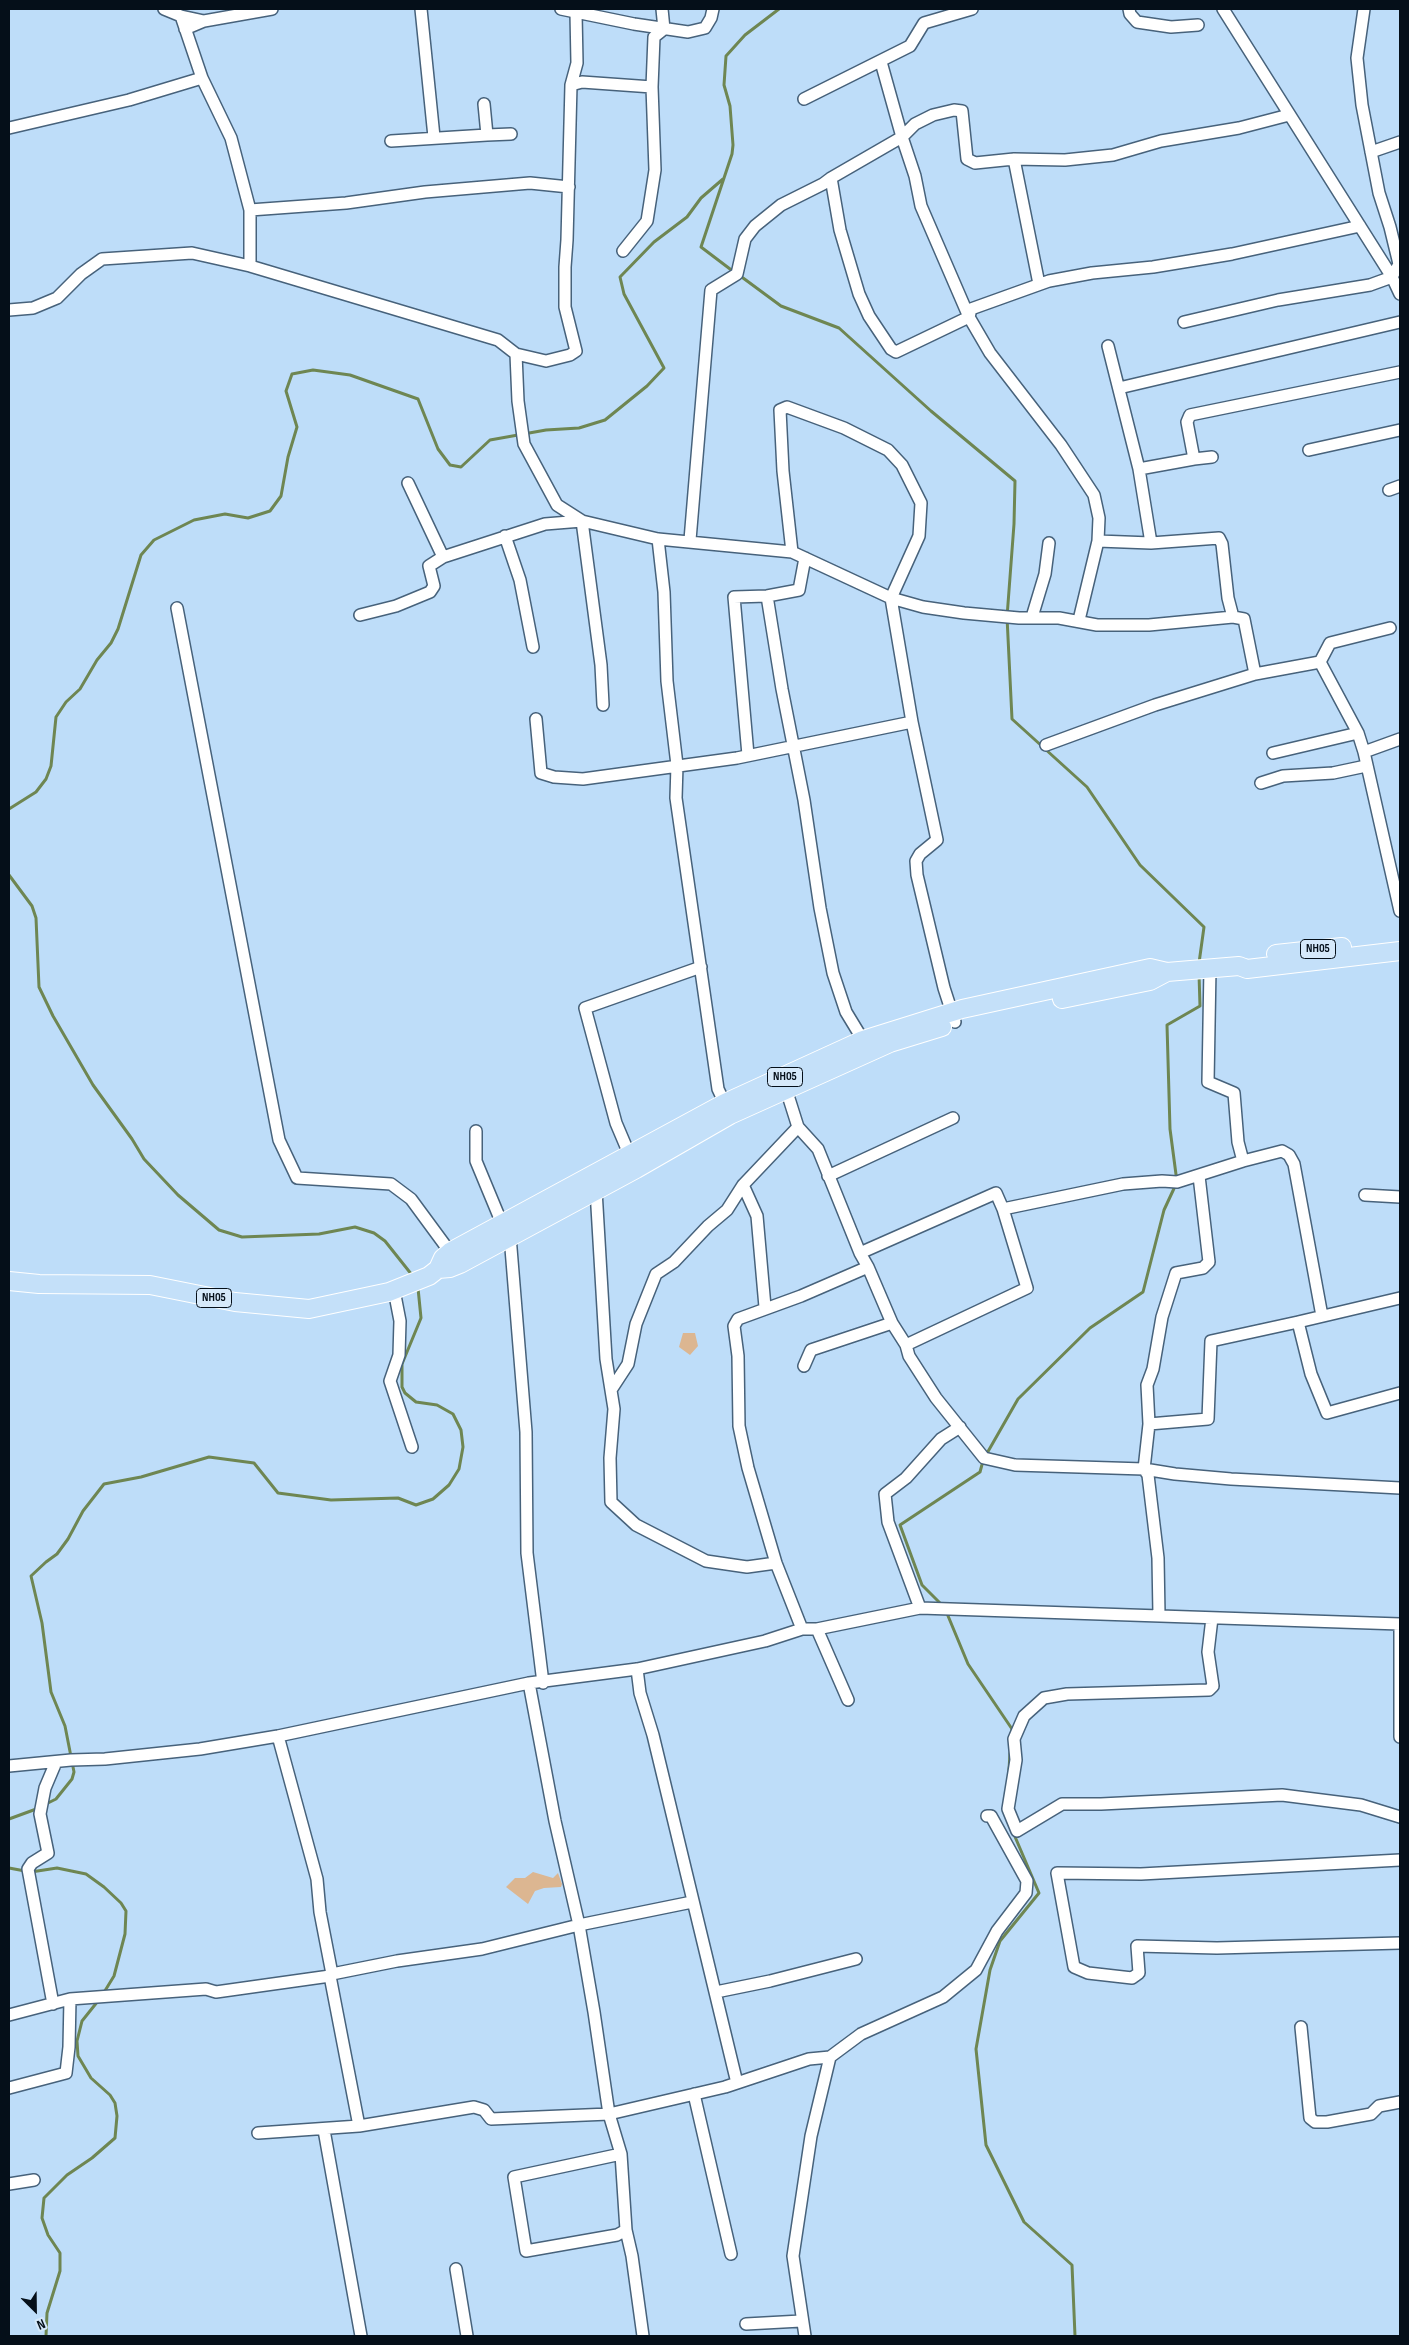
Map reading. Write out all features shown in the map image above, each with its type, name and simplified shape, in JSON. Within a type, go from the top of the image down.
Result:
[{"type":"main road","name":"NH05","points":[[1239,966],[1245,959],[1253,957],[1400,940]]},
{"type":"main road","name":"NH05","points":[[438,1269],[450,1268],[507,1230],[630,1156],[728,1109],[863,1040],[953,1017],[1150,980],[1174,972],[1239,966],[1247,969],[1400,951]]},
{"type":"main road","name":"NH05","points":[[9,1281],[40,1284],[150,1284],[235,1302],[309,1309],[394,1290],[429,1276],[438,1269],[443,1258],[450,1252],[507,1230],[596,1190],[728,1109],[786,1089],[953,1017]]},
{"type":"street","points":[[164,9],[181,16],[204,21]]},
{"type":"street","points":[[185,29],[204,21],[272,9]]},
{"type":"street","points":[[421,9],[434,137]]},
{"type":"street","points":[[561,9],[688,32],[705,28],[711,18],[713,9]]},
{"type":"street","points":[[662,9],[664,29]]},
{"type":"street","points":[[804,99],[910,46],[924,23],[972,9]]},
{"type":"street","points":[[1129,9],[1130,14],[1137,22],[1171,28],[1198,25]]},
{"type":"street","points":[[1222,9],[1392,277],[1400,294]]},
{"type":"street","points":[[1184,322],[1278,300],[1370,285],[1392,277],[1399,264],[1379,193],[1362,105],[1357,58],[1364,9]]},
{"type":"street","points":[[9,310],[33,308],[57,298],[81,274],[102,259],[192,253],[250,266],[498,340],[516,354],[546,360],[570,355],[576,351],[565,306],[564,267],[569,187],[571,86],[577,63],[576,12]]},
{"type":"street","points":[[181,16],[202,78],[231,138],[250,210],[250,266]]},
{"type":"street","points":[[623,251],[647,221],[654,170],[652,87],[654,37],[664,29]]},
{"type":"street","points":[[881,62],[921,206],[969,317],[990,353],[1028,400],[1094,495],[1098,518],[1098,541],[1079,620]]},
{"type":"street","points":[[9,128],[129,100],[202,78]]},
{"type":"street","points":[[571,86],[582,82],[652,87]]},
{"type":"street","points":[[484,104],[487,135]]},
{"type":"street","points":[[690,540],[711,290],[737,274],[745,239],[755,226],[781,204],[823,184],[902,137],[915,124],[933,115],[959,110],[964,115],[963,129],[969,161],[975,163],[1014,159],[1065,160],[1113,155],[1161,141],[1239,128],[1289,115]]},
{"type":"street","points":[[392,141],[434,137],[511,134]]},
{"type":"street","points":[[1371,152],[1400,142]]},
{"type":"street","points":[[1014,159],[1039,284]]},
{"type":"street","points":[[831,178],[840,230],[859,294],[869,316],[891,349],[900,352],[969,317],[971,309],[1039,284],[1092,273],[1153,267],[1232,254],[1360,226]]},
{"type":"street","points":[[250,210],[346,204],[425,192],[530,183],[569,187]]},
{"type":"street","points":[[1119,388],[1400,322]]},
{"type":"street","points":[[1108,346],[1139,469],[1151,543]]},
{"type":"street","points":[[516,354],[518,401],[524,444],[557,505],[582,521],[601,665],[603,705]]},
{"type":"street","points":[[1194,459],[1187,422],[1190,415],[1400,372]]},
{"type":"street","points":[[792,552],[783,471],[780,410],[787,407],[853,433],[888,450],[902,465],[921,503],[919,536],[891,598],[912,722],[937,840],[920,854],[916,861],[917,875],[942,981],[953,1017]]},
{"type":"street","points":[[1309,450],[1400,430]]},
{"type":"street","points":[[1139,469],[1212,457]]},
{"type":"street","points":[[408,483],[443,557]]},
{"type":"street","points":[[1389,490],[1400,486]]},
{"type":"street","points":[[360,615],[396,606],[430,592],[434,586],[429,566],[443,557],[545,524],[582,521],[658,539],[690,540],[792,552],[891,598],[964,613],[1079,620],[1097,625],[1149,625],[1233,617],[1244,619],[1254,674]]},
{"type":"street","points":[[505,536],[520,580],[533,647]]},
{"type":"street","points":[[1098,541],[1151,543],[1219,538],[1222,544],[1228,598],[1233,617]]},
{"type":"street","points":[[658,539],[664,592],[668,681],[677,766],[676,798],[718,1089],[728,1109]]},
{"type":"street","points":[[1032,617],[1045,574],[1049,543]]},
{"type":"street","points":[[748,755],[734,597],[767,596],[799,590],[805,558]]},
{"type":"street","points":[[767,596],[820,908],[833,973],[846,1012],[863,1040]]},
{"type":"street","points":[[177,608],[279,1140],[297,1178],[391,1184],[411,1199],[450,1252]]},
{"type":"street","points":[[1320,662],[1330,644],[1390,628]]},
{"type":"street","points":[[1046,745],[1155,705],[1254,674],[1320,662]]},
{"type":"street","points":[[1320,662],[1358,733],[1400,911]]},
{"type":"street","points":[[536,719],[538,759],[541,773],[554,777],[583,779],[748,755],[912,722]]},
{"type":"street","points":[[1272,753],[1358,733]]},
{"type":"street","points":[[1364,752],[1400,739]]},
{"type":"street","points":[[1261,783],[1283,776],[1333,773],[1366,766]]},
{"type":"street","points":[[630,1156],[616,1123],[584,1008],[701,967]]},
{"type":"street","points":[[1208,968],[1208,1082],[1234,1093],[1238,1142],[1243,1161]]},
{"type":"street","points":[[786,1089],[798,1127],[818,1149],[860,1253],[892,1323],[906,1345],[909,1356],[930,1390],[984,1458],[1015,1465],[1144,1469],[1174,1474],[1231,1479],[1400,1488]]},
{"type":"street","points":[[828,1176],[953,1118]]},
{"type":"street","points":[[611,1390],[628,1364],[636,1324],[656,1274],[674,1262],[708,1226],[728,1210],[743,1185],[798,1127]]},
{"type":"street","points":[[476,1131],[476,1161],[498,1214],[507,1230],[526,1432],[527,1552],[543,1683]]},
{"type":"street","points":[[1004,1209],[1123,1184],[1162,1181],[1177,1182],[1282,1151],[1289,1155],[1294,1164],[1322,1316]]},
{"type":"street","points":[[1159,1615],[1158,1558],[1148,1475],[1144,1469],[1149,1424],[1146,1385],[1153,1369],[1162,1317],[1176,1273],[1203,1268],[1209,1262],[1199,1176]]},
{"type":"street","points":[[743,1185],[757,1216],[764,1307]]},
{"type":"street","points":[[596,1190],[606,1359],[614,1409],[610,1458],[611,1502],[636,1525],[706,1561],[747,1567],[776,1563]]},
{"type":"street","points":[[860,1253],[996,1193],[1004,1209],[1027,1288],[906,1345]]},
{"type":"street","points":[[1365,1195],[1400,1197]]},
{"type":"street","points":[[802,1630],[776,1563],[748,1468],[739,1426],[738,1356],[734,1326],[738,1319],[764,1307],[801,1296],[868,1267]]},
{"type":"street","points":[[394,1290],[400,1321],[399,1355],[390,1381],[412,1447]]},
{"type":"street","points":[[1149,1424],[1208,1419],[1211,1341],[1400,1298]]},
{"type":"street","points":[[1298,1322],[1311,1374],[1327,1413],[1400,1393]]},
{"type":"street","points":[[804,1366],[811,1350],[892,1323]]},
{"type":"street","points":[[920,1608],[888,1522],[885,1494],[906,1478],[941,1439],[960,1427]]},
{"type":"street","points":[[9,1766],[105,1759],[200,1749],[278,1736],[529,1683],[543,1683],[637,1669],[765,1642],[802,1630],[817,1629],[920,1608],[1030,1614],[1159,1615],[1400,1624],[1400,1737]]},
{"type":"street","points":[[1212,1618],[1208,1652],[1213,1686],[1209,1690],[1067,1694],[1044,1698],[1024,1716],[1014,1739],[1016,1760],[1008,1809],[1018,1831],[1062,1804],[1282,1796],[1361,1805],[1400,1817]]},
{"type":"street","points":[[817,1629],[848,1700]]},
{"type":"street","points":[[637,1669],[640,1693],[653,1735],[692,1902],[738,2083]]},
{"type":"street","points":[[529,1683],[555,1821],[579,1925],[609,2114],[621,2154],[626,2230],[632,2256],[643,2336]]},
{"type":"street","points":[[278,1736],[317,1879],[320,1912],[359,2126]]},
{"type":"street","points":[[53,2004],[28,1869],[32,1863],[48,1852],[40,1814],[44,1788],[56,1762]]},
{"type":"street","points":[[258,2133],[324,2130],[359,2126],[474,2108],[484,2110],[491,2119],[609,2114],[738,2083],[809,2059],[830,2057],[861,2034],[943,1997],[976,1970],[997,1931],[1026,1893],[1027,1881],[991,1816],[986,1816]]},
{"type":"street","points":[[1400,1860],[1141,1874],[1057,1873],[1074,1967],[1088,1972],[1132,1978],[1138,1973],[1137,1946],[1216,1948],[1400,1943]]},
{"type":"street","points":[[9,2015],[70,2000],[206,1990],[216,1992],[331,1975],[397,1961],[482,1949],[579,1925],[692,1902]]},
{"type":"street","points":[[716,1992],[770,1981],[856,1959]]},
{"type":"street","points":[[9,2088],[66,2073],[69,2047],[70,2000]]},
{"type":"street","points":[[1301,2027],[1310,2118],[1315,2122],[1326,2122],[1371,2114],[1379,2106],[1400,2102]]},
{"type":"street","points":[[805,2336],[801,2321],[793,2256],[811,2136],[830,2057]]},
{"type":"street","points":[[694,2094],[731,2254]]},
{"type":"street","points":[[324,2130],[361,2336]]},
{"type":"street","points":[[621,2154],[514,2177],[526,2251],[617,2235],[626,2230]]},
{"type":"street","points":[[9,2184],[34,2180]]},
{"type":"street","points":[[456,2269],[467,2336]]},
{"type":"street","points":[[746,2324],[801,2321]]},
{"type":"shaded area","points":[[683,1333],[695,1333],[698,1346],[690,1355],[679,1347]]},
{"type":"shaded area","points":[[533,1872],[553,1878],[558,1873],[562,1884],[561,1887],[544,1888],[535,1891],[528,1904],[506,1887],[515,1878],[525,1878]]},
{"type":"waterway","points":[[732,154],[730,106],[724,85],[726,56],[745,35],[779,9]]},
{"type":"waterway","points":[[732,154],[701,247],[734,272]]},
{"type":"waterway","points":[[9,809],[36,792],[46,779],[51,766],[56,717],[66,702],[80,689],[97,660],[111,643],[118,629],[141,555],[154,540],[194,520],[225,514],[248,518],[270,511],[281,496],[288,457],[297,427],[286,391],[292,374],[313,370],[350,375],[418,399],[438,449],[450,465],[461,467],[490,440],[546,430],[579,428],[605,420],[647,386],[664,368],[624,294],[620,277],[654,242],[687,217],[701,198],[723,179]]},
{"type":"waterway","points":[[739,275],[781,306],[839,328],[931,411],[1015,481],[1014,524],[1007,617],[1012,719],[1087,787],[1140,865],[1204,927],[1199,963]]},
{"type":"waterway","points":[[9,875],[32,906],[36,918],[39,987],[53,1016],[93,1085],[144,1159],[178,1195],[219,1230],[242,1237],[319,1234],[355,1227],[374,1233],[385,1241],[412,1275]]},
{"type":"waterway","points":[[986,1455],[1018,1399],[1090,1328],[1143,1292],[1164,1210],[1177,1182],[1170,1129],[1167,1025],[1200,1006],[1199,974]]},
{"type":"waterway","points":[[44,1805],[56,1799],[72,1779],[74,1772],[65,1726],[51,1692],[42,1623],[31,1576],[57,1554],[68,1539],[83,1511],[104,1484],[141,1477],[209,1457],[254,1463],[278,1493],[331,1500],[398,1498],[416,1505],[433,1499],[449,1485],[459,1469],[463,1447],[461,1430],[453,1414],[437,1405],[416,1402],[405,1393],[402,1387],[402,1364],[421,1318],[418,1288]]},
{"type":"waterway","points":[[943,1606],[922,1585],[900,1525],[980,1472],[983,1461]]},
{"type":"waterway","points":[[946,1611],[968,1664],[1012,1729],[1011,1735]]},
{"type":"waterway","points":[[1009,1770],[1010,1753]]},
{"type":"waterway","points":[[9,1819],[39,1808]]},
{"type":"waterway","points":[[1013,1832],[1039,1893],[1000,1941],[990,1970],[976,2049],[986,2145],[1024,2222],[1072,2265],[1075,2336]]},
{"type":"waterway","points":[[9,1868],[25,1871]]},
{"type":"waterway","points":[[31,1872],[57,1868],[86,1874],[104,1887],[121,1903],[126,1911],[125,1934],[114,1976],[103,1994]]},
{"type":"waterway","points":[[46,2336],[47,2313],[60,2271],[60,2253],[48,2235],[42,2218],[44,2198],[67,2175],[92,2158],[115,2138],[117,2116],[115,2103],[110,2095],[91,2078],[78,2056],[77,2041],[82,2021],[98,2001]]}]
